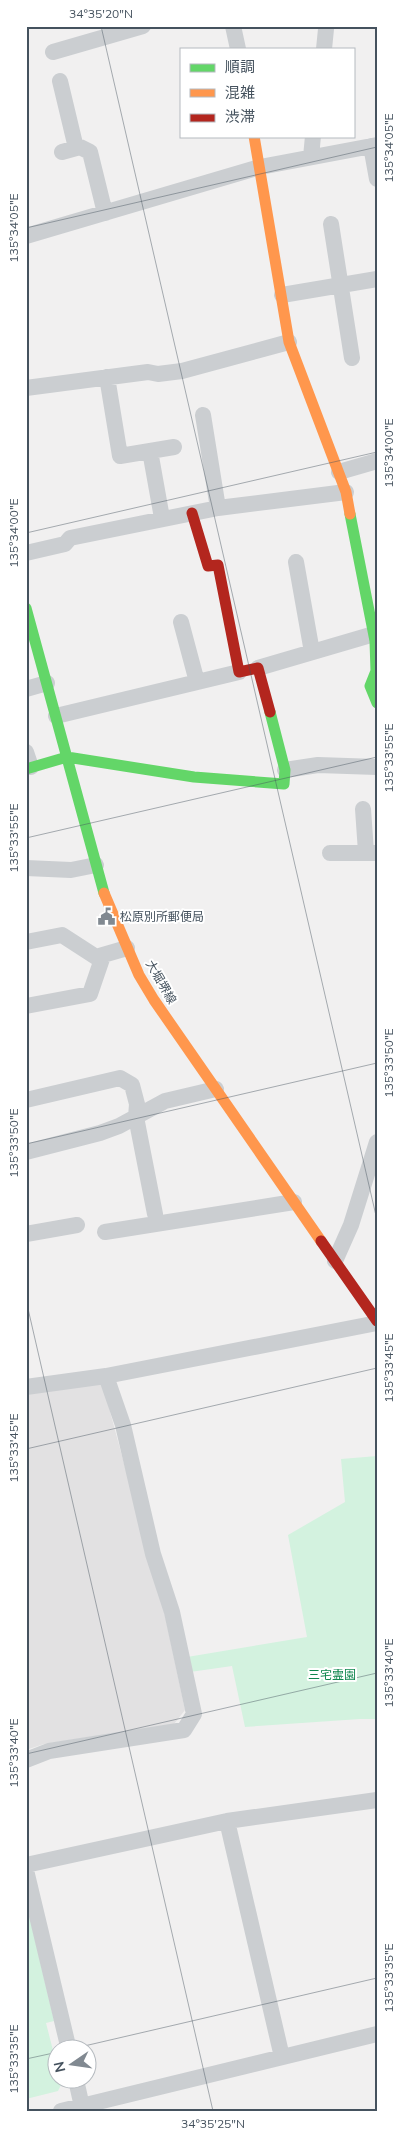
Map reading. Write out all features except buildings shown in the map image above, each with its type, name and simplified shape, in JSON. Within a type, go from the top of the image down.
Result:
[{"type":"street","points":[[53,52],[104,32],[144,26]]},
{"type":"street","points":[[233,26],[238,48]]},
{"type":"street","points":[[324,48],[326,29]]},
{"type":"street","points":[[60,81],[69,150],[80,147],[90,152],[105,213]]},
{"type":"street","points":[[254,138],[289,342],[346,492],[372,596],[377,671],[370,686],[377,703]]},
{"type":"street","points":[[311,157],[313,138]]},
{"type":"street","points":[[26,236],[260,167],[374,145],[377,180]]},
{"type":"street","points":[[331,224],[352,358]]},
{"type":"street","points":[[282,295],[377,279]]},
{"type":"street","points":[[26,388],[148,372],[158,374],[182,371],[289,342]]},
{"type":"street","points":[[107,378],[120,456],[174,447]]},
{"type":"street","points":[[203,415],[218,508]]},
{"type":"street","points":[[150,451],[162,518]]},
{"type":"street","points":[[339,472],[377,461]]},
{"type":"street","points":[[26,553],[65,544],[70,538],[162,518],[218,508],[346,492]]},
{"type":"street","points":[[192,513],[208,566],[218,565],[239,672]]},
{"type":"street","points":[[296,562],[312,652]]},
{"type":"street","name":"大堀堺線","points":[[26,608],[96,865],[113,919],[127,948],[154,1000],[377,1322]]},
{"type":"street","points":[[181,622],[197,682]]},
{"type":"street","points":[[56,716],[258,668],[374,634]]},
{"type":"street","points":[[26,752],[29,768],[67,757],[194,777],[284,784],[285,770],[258,668]]},
{"type":"street","points":[[26,689],[47,683]]},
{"type":"street","points":[[285,770],[318,765],[377,767]]},
{"type":"street","points":[[330,853],[371,852],[363,810]]},
{"type":"street","points":[[26,868],[71,870],[96,865]]},
{"type":"street","points":[[26,942],[62,935],[96,957],[127,948]]},
{"type":"street","points":[[26,1006],[90,994],[104,956]]},
{"type":"street","points":[[26,1100],[120,1078],[132,1084],[137,1104],[136,1117],[155,1214]]},
{"type":"street","points":[[26,1152],[119,1126],[165,1101],[216,1089]]},
{"type":"street","points":[[336,1262],[352,1225],[377,1142]]},
{"type":"street","points":[[105,1232],[294,1202]]},
{"type":"street","points":[[26,1234],[76,1225]]},
{"type":"street","points":[[26,1387],[106,1376],[377,1322]]},
{"type":"street","points":[[26,1760],[49,1751],[184,1730],[194,1714],[172,1612],[153,1554],[123,1426],[106,1376]]},
{"type":"street","points":[[26,1865],[227,1821],[377,1800]]},
{"type":"street","points":[[227,1821],[282,2057]]},
{"type":"street","points":[[26,1870],[67,2040]]},
{"type":"street","points":[[61,2111],[83,2108],[377,2034]]},
{"type":"street","points":[[78,2090],[83,2108]]},
{"type":"shaded area","points":[[102,1382],[165,1615],[185,1710],[174,1724],[44,1744],[26,1750],[26,1394]]},
{"type":"green space","name":"三宅霊園","points":[[377,1456],[377,1719],[245,1727],[232,1666],[190,1672],[187,1657],[307,1637],[288,1535],[345,1502],[341,1459]]},
{"type":"green space","points":[[26,1901],[54,2021],[46,2023],[50,2040],[48,2040],[48,2090],[58,2090],[26,2099]]},
{"type":"traffic: fast","points":[[350,514],[375,641],[376,671],[370,686],[377,703]]},
{"type":"traffic: fast","points":[[26,608],[104,893]]},
{"type":"traffic: fast","points":[[26,769],[67,757],[194,777],[284,784],[285,770],[270,712]]},
{"type":"traffic: slow","points":[[254,138],[289,342],[346,492],[350,514]]},
{"type":"traffic: slow","points":[[104,893],[139,975],[154,1000],[321,1241]]},
{"type":"traffic: jam","points":[[192,513],[208,566],[218,565],[239,672],[258,668],[270,712]]},
{"type":"traffic: jam","points":[[321,1241],[377,1321]]},
{"type":"place","name":"松原別所郵便局","points":[[106,917]]}]
